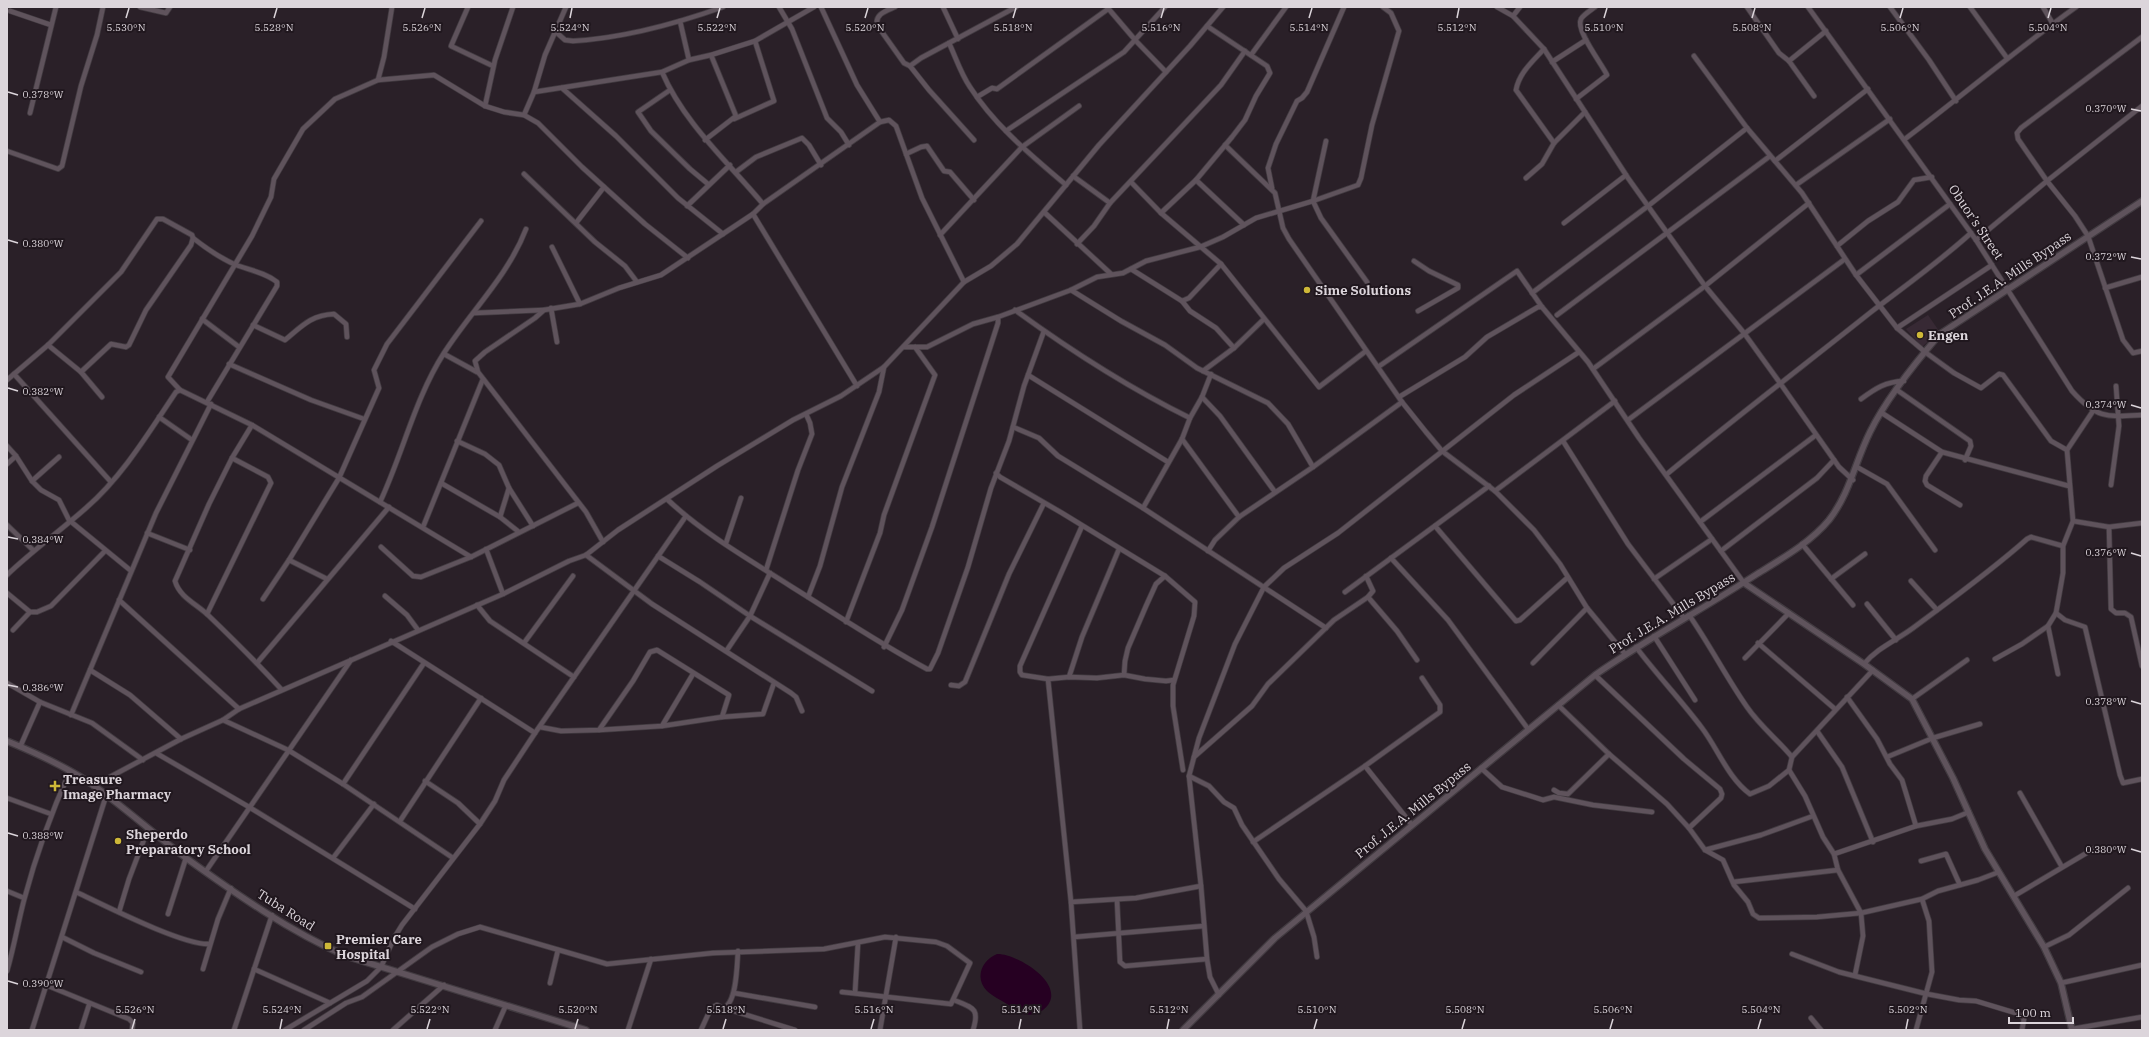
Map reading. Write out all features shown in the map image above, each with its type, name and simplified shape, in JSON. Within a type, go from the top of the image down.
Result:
[{"type":"street","points":[[30,113],[56,7]]},
{"type":"street","points":[[7,151],[58,169],[62,166],[103,7]]},
{"type":"street","points":[[140,7],[166,14],[170,7]]},
{"type":"street","points":[[378,80],[384,58],[392,7]]},
{"type":"street","points":[[468,7],[451,46],[493,66]]},
{"type":"street","points":[[485,106],[493,66],[513,7]]},
{"type":"street","points":[[524,115],[534,92],[545,55],[566,7]]},
{"type":"street","points":[[556,32],[565,40],[585,40],[643,31],[723,7]]},
{"type":"street","points":[[779,7],[787,21],[827,118],[841,132],[849,145]]},
{"type":"street","points":[[534,92],[662,72],[690,60],[755,41],[787,21],[814,7]]},
{"type":"street","points":[[821,7],[856,84],[880,122]]},
{"type":"street","points":[[895,7],[879,17],[876,21],[877,25],[904,63],[910,66],[934,96],[974,140]]},
{"type":"street","points":[[943,7],[958,39]]},
{"type":"street","points":[[910,66],[921,58],[1016,7]]},
{"type":"street","points":[[1006,131],[1124,52],[1136,41],[1165,7]]},
{"type":"street","points":[[93,786],[182,739],[223,720],[239,709],[391,641],[503,594],[569,561],[586,555],[631,522],[668,500],[717,466],[806,414],[830,403],[857,386],[884,367],[964,282],[1006,254],[1044,212],[1118,123],[1224,7]]},
{"type":"street","points":[[1250,55],[1286,7]]},
{"type":"street","points":[[1272,188],[1268,168],[1276,144],[1297,102],[1306,92],[1344,7]]},
{"type":"street","points":[[904,347],[927,347],[973,324],[998,317],[1071,290],[1097,277],[1123,273],[1146,261],[1200,247],[1223,237],[1256,218],[1314,201],[1358,185],[1361,178],[1372,125],[1399,31],[1391,13],[1383,7]]},
{"type":"street","points":[[1497,7],[1513,16],[1544,49],[1626,175],[1705,286],[1744,333],[1834,460],[1852,480]]},
{"type":"street","points":[[1513,16],[1520,7]]},
{"type":"street","points":[[1576,99],[1607,75],[1586,40],[1579,24],[1581,18],[1595,7]]},
{"type":"street","points":[[1746,7],[1779,54],[1788,61],[1814,96]]},
{"type":"street","name":"Obuor’s Street","points":[[1808,7],[1905,139],[1976,240],[2072,391],[2084,405],[2104,416],[2120,417],[2142,415]]},
{"type":"street","points":[[1890,7],[1929,60],[1956,101]]},
{"type":"street","points":[[1970,7],[2006,58]]},
{"type":"street","points":[[2043,7],[2053,24]]},
{"type":"street","points":[[1905,139],[1956,101],[2006,58],[2076,7]]},
{"type":"street","points":[[977,97],[992,88],[997,90],[1108,8],[1136,41],[1166,72]]},
{"type":"street","points":[[10,11],[51,25]]},
{"type":"street","points":[[680,21],[690,60]]},
{"type":"street","points":[[1161,213],[1196,180],[1245,120],[1256,96],[1270,73],[1267,66],[1208,26]]},
{"type":"street","points":[[1788,61],[1826,31]]},
{"type":"street","points":[[2142,37],[2021,128],[2017,133],[2018,139],[2088,236],[2114,318],[2123,340],[2133,353],[2142,351]]},
{"type":"street","points":[[1552,62],[1586,40]]},
{"type":"street","points":[[705,140],[734,119],[774,100],[755,41]]},
{"type":"street","points":[[949,43],[969,86],[977,97],[1022,147],[1066,185]]},
{"type":"street","points":[[1544,49],[1524,71],[1518,82],[1516,90],[1554,143]]},
{"type":"street","points":[[1076,244],[1094,226],[1110,203],[1221,85],[1246,51]]},
{"type":"street","points":[[711,55],[736,116],[734,119]]},
{"type":"street","points":[[1694,56],[1747,128],[1796,184],[1856,275],[1897,328],[1925,352],[1954,373],[1981,388],[1999,374],[2003,375],[2052,441],[2067,450]]},
{"type":"street","points":[[662,72],[670,90],[705,140],[730,165],[763,204]]},
{"type":"street","points":[[471,557],[252,425],[180,390],[168,377],[236,264],[271,196],[274,178],[303,129],[334,99],[378,80],[434,75],[485,106],[504,112],[524,115],[538,123],[604,187],[688,258]]},
{"type":"street","points":[[562,88],[616,136],[687,206],[723,234]]},
{"type":"street","points":[[670,90],[638,112],[650,131],[708,184]]},
{"type":"street","points":[[1775,161],[1868,90]]},
{"type":"street","points":[[940,235],[1022,147],[1079,106]]},
{"type":"street","points":[[1976,240],[2047,181],[2142,106]]},
{"type":"street","points":[[1526,178],[1542,164],[1554,143],[1585,112]]},
{"type":"street","points":[[1796,184],[1890,119]]},
{"type":"street","points":[[474,313],[544,310],[580,304],[661,275],[753,214],[763,204],[821,165],[880,122],[889,120],[896,126],[922,198],[964,282]]},
{"type":"street","points":[[1532,293],[1648,206],[1747,128]]},
{"type":"street","points":[[736,172],[756,157],[802,138],[809,145],[821,165]]},
{"type":"street","points":[[1326,141],[1314,201],[1321,218],[1367,282]]},
{"type":"street","points":[[1225,145],[1259,179],[1272,188],[1276,193],[1281,211],[1283,228],[1289,239],[1400,399],[1442,451],[1496,491],[1534,530],[1560,564],[1567,578],[1587,608],[1625,654]]},
{"type":"street","points":[[906,154],[921,147],[927,146],[944,171],[950,172],[974,200]]},
{"type":"street","points":[[1557,315],[1668,234],[1770,156]]},
{"type":"street","points":[[687,206],[708,184],[730,165]]},
{"type":"street","points":[[524,174],[576,223],[625,266],[638,282]]},
{"type":"street","points":[[1564,223],[1626,175]]},
{"type":"street","points":[[1073,176],[1110,203]]},
{"type":"street","points":[[1837,246],[1868,221],[1898,202],[1914,180],[1932,177]]},
{"type":"street","points":[[1196,180],[1244,225]]},
{"type":"street","points":[[1131,182],[1161,213],[1221,264],[1319,387],[1366,350]]},
{"type":"street","points":[[576,223],[604,187]]},
{"type":"street","name":"Prof. J.E.A. Mills Bypass","points":[[1183,1030],[1269,943],[1306,911],[1482,768],[1528,728],[1595,675],[1636,647],[1744,583],[1802,544],[1827,521],[1839,505],[1852,480],[1869,434],[1897,390],[1940,334],[2142,201]]},
{"type":"street","points":[[1593,369],[1705,286],[1809,203]]},
{"type":"street","points":[[1856,275],[1950,204]]},
{"type":"street","points":[[1044,212],[1076,244],[1111,274]]},
{"type":"street","points":[[753,214],[857,386]]},
{"type":"street","points":[[7,380],[48,345],[121,272],[157,219],[163,219],[212,252],[236,264],[272,278],[277,282],[277,286],[229,364],[147,533],[130,570],[71,716]]},
{"type":"street","points":[[263,599],[289,560],[339,478],[379,388],[374,370],[387,344],[481,221]]},
{"type":"street","points":[[380,502],[422,400],[444,354],[513,258],[526,229]]},
{"type":"street","points":[[1667,474],[1780,383],[1942,259],[1971,233]]},
{"type":"street","points":[[81,372],[111,344],[126,347],[130,346],[146,310],[191,245],[193,238]]},
{"type":"street","points":[[552,247],[580,304]]},
{"type":"street","points":[[1628,420],[1846,259]]},
{"type":"street","points":[[1414,261],[1429,271],[1458,285],[1458,288],[1418,311]]},
{"type":"street","points":[[1182,301],[1189,298],[1221,264]]},
{"type":"street","points":[[1897,328],[1992,265]]},
{"type":"street","points":[[1131,269],[1182,301],[1190,311],[1216,328],[1234,348]]},
{"type":"street","points":[[1378,367],[1517,271],[1542,307],[1593,369],[1639,438],[1667,474],[1744,583],[1873,670],[1912,699],[1933,738],[1969,812],[1985,849],[2044,947],[2061,983],[2072,1029],[2142,1017]]},
{"type":"street","points":[[2105,288],[2142,277]]},
{"type":"street","points":[[1071,290],[1121,321],[1165,345],[1203,371],[1268,403],[1288,424],[1313,467]]},
{"type":"street","points":[[1208,551],[1215,540],[1239,518],[1274,492],[1313,467],[1400,399],[1465,357],[1487,336],[1538,307],[1542,307]]},
{"type":"street","points":[[551,308],[557,342]]},
{"type":"street","points":[[544,310],[535,318],[476,359],[475,367],[591,519],[603,542]]},
{"type":"street","points":[[1015,310],[1044,331],[1153,400],[1190,418]]},
{"type":"street","points":[[253,325],[285,340],[311,318],[334,314],[346,324],[347,337]]},
{"type":"street","points":[[884,647],[902,610],[932,527],[972,399],[998,323],[998,317]]},
{"type":"street","points":[[202,319],[239,346]]},
{"type":"street","points":[[1203,371],[1234,348],[1264,319]]},
{"type":"street","points":[[668,500],[700,527],[884,647],[927,669],[930,669],[938,653],[968,567],[996,473],[1013,427],[1028,375],[1044,331]]},
{"type":"street","points":[[48,345],[81,372],[102,397]]},
{"type":"street","points":[[846,622],[880,533],[884,515],[935,375],[915,347]]},
{"type":"street","points":[[1219,995],[1210,977],[1207,959],[1189,776],[1194,757],[1235,644],[1264,587],[1284,568],[1338,533],[1514,395],[1579,352]]},
{"type":"street","points":[[444,354],[478,372]]},
{"type":"street","points":[[229,364],[311,400],[364,420]]},
{"type":"street","points":[[808,597],[820,566],[842,487],[879,392],[884,367]]},
{"type":"street","points":[[14,374],[111,482]]},
{"type":"street","points":[[1143,508],[1182,439],[1190,418],[1202,397],[1211,374]]},
{"type":"street","points":[[1028,375],[1168,462]]},
{"type":"street","points":[[423,527],[457,441],[484,379]]},
{"type":"street","points":[[1861,399],[1880,385],[1890,382],[1904,381]]},
{"type":"street","points":[[2111,485],[2120,417],[2116,386]]},
{"type":"street","points":[[7,576],[33,550],[86,508],[111,482],[176,392],[180,390]]},
{"type":"street","points":[[1897,390],[1970,441],[1971,446],[1965,460]]},
{"type":"street","points":[[1202,397],[1220,416],[1274,492]]},
{"type":"street","points":[[1496,491],[1615,401]]},
{"type":"street","points":[[1995,659],[2022,644],[2048,626],[2056,614],[2063,573],[2063,546],[2073,521],[2067,450],[2093,411]]},
{"type":"street","points":[[1882,413],[1942,452],[1965,460],[2069,486]]},
{"type":"street","points":[[727,650],[750,616],[768,572],[798,470],[812,434],[810,423],[806,414]]},
{"type":"street","points":[[159,417],[192,440]]},
{"type":"street","points":[[252,425],[232,458],[175,581],[183,595],[207,614],[257,663],[281,690]]},
{"type":"street","points":[[1013,427],[1039,438],[1058,456],[1143,508],[1326,628]]},
{"type":"street","points":[[1700,522],[1816,435]]},
{"type":"street","points":[[1182,439],[1239,518]]},
{"type":"street","points":[[457,441],[484,454],[499,465],[509,488],[533,526]]},
{"type":"street","points":[[1563,441],[1628,544],[1654,579],[1710,647],[1746,706],[1768,734],[1778,739],[1792,757]]},
{"type":"street","points":[[7,446],[16,456],[32,481],[41,490],[59,500],[69,520],[130,570]]},
{"type":"street","points":[[1942,452],[1926,476],[1925,481],[1927,485],[1960,505]]},
{"type":"street","points":[[7,464],[16,456]]},
{"type":"street","points":[[32,481],[59,457]]},
{"type":"street","points":[[207,614],[271,483],[268,477],[232,458]]},
{"type":"street","points":[[1721,551],[1817,478],[1834,460]]},
{"type":"street","points":[[1857,467],[1887,484],[1935,550]]},
{"type":"street","points":[[996,473],[1000,477],[1165,576],[1195,602],[1194,616],[1180,666],[1174,680],[1173,706],[1183,770]]},
{"type":"street","points":[[441,483],[500,517],[519,532]]},
{"type":"street","points":[[1345,592],[1489,486]]},
{"type":"street","points":[[500,517],[509,488]]},
{"type":"street","points":[[726,543],[742,498]]},
{"type":"street","points":[[381,547],[418,578],[471,557],[578,503]]},
{"type":"street","points":[[951,685],[960,686],[965,682],[1009,574],[1044,503]]},
{"type":"street","points":[[257,663],[389,507]]},
{"type":"street","points":[[285,1030],[367,981],[381,967],[394,938],[480,824],[495,800],[504,780],[535,733],[635,592],[686,516]]},
{"type":"street","points":[[2073,521],[2109,528],[2142,523]]},
{"type":"street","points":[[7,525],[33,550]]},
{"type":"street","points":[[1082,526],[1020,666],[1022,676],[1048,679],[1069,677],[1092,678],[1124,675],[1145,679],[1166,681],[1174,680]]},
{"type":"street","points":[[1435,526],[1516,621],[1520,620],[1567,578]]},
{"type":"street","points":[[2109,528],[2111,609],[2116,613],[2126,613],[2131,617],[2142,666]]},
{"type":"street","points":[[147,533],[190,550]]},
{"type":"street","points":[[1864,664],[1873,653],[1896,640],[1992,570],[2027,539],[2032,537],[2063,546]]},
{"type":"street","points":[[1654,579],[1712,539]]},
{"type":"street","points":[[1802,544],[1853,605]]},
{"type":"street","points":[[486,549],[503,594]]},
{"type":"street","points":[[1069,677],[1082,637],[1119,549]]},
{"type":"street","points":[[7,593],[30,612],[37,612],[52,606],[106,551]]},
{"type":"street","points":[[1831,579],[1865,554]]},
{"type":"street","points":[[586,555],[635,592],[796,696],[802,711]]},
{"type":"street","points":[[658,556],[750,616],[872,691]]},
{"type":"street","points":[[1391,558],[1448,620],[1528,728]]},
{"type":"street","points":[[289,560],[327,579]]},
{"type":"street","points":[[524,644],[572,576]]},
{"type":"street","points":[[1124,675],[1124,661],[1128,648],[1153,590],[1165,576]]},
{"type":"street","points":[[1194,757],[1252,706],[1268,684],[1326,628],[1368,597],[1373,591],[1366,576]]},
{"type":"street","points":[[1912,581],[1937,610]]},
{"type":"street","points":[[385,596],[407,615],[418,630]]},
{"type":"street","points":[[1368,597],[1397,631],[1417,660]]},
{"type":"street","points":[[118,600],[239,709]]},
{"type":"street","points":[[1867,604],[1896,640]]},
{"type":"street","points":[[477,605],[490,621],[574,677]]},
{"type":"street","points":[[1533,663],[1587,608]]},
{"type":"street","points":[[13,630],[30,612]]},
{"type":"street","points":[[1745,658],[1789,613]]},
{"type":"street","points":[[2056,614],[2069,622],[2085,627],[2123,783],[2142,778]]},
{"type":"street","points":[[2048,626],[2058,674]]},
{"type":"street","points":[[1654,636],[1695,700]]},
{"type":"street","points":[[391,641],[535,733]]},
{"type":"street","points":[[1758,643],[1835,709]]},
{"type":"street","points":[[1636,647],[1671,692],[1703,728],[1724,763],[1748,792],[1754,794],[1769,786],[1789,770],[1792,757],[1817,731],[1835,709],[1873,670]]},
{"type":"street","points":[[599,730],[650,652],[657,650],[693,674],[729,695],[722,717]]},
{"type":"street","points":[[206,871],[352,659]]},
{"type":"street","points":[[1912,699],[1967,660]]},
{"type":"street","points":[[344,784],[424,663]]},
{"type":"street","points":[[90,670],[130,694],[182,739]]},
{"type":"street","points":[[662,726],[693,674]]},
{"type":"street","points":[[1595,675],[1673,749],[1720,789],[1722,794],[1721,798],[1689,828]]},
{"type":"street","points":[[1253,842],[1365,766],[1440,712],[1440,705],[1422,678]]},
{"type":"street","points":[[1048,679],[1071,902],[1080,1030]]},
{"type":"street","points":[[7,683],[40,702],[71,716],[92,723],[143,760]]},
{"type":"street","points":[[540,726],[561,731],[599,730],[662,726],[722,717],[763,714],[774,683]]},
{"type":"street","points":[[1847,697],[1877,739],[1906,788],[1907,800],[1916,826]]},
{"type":"street","points":[[400,821],[481,698]]},
{"type":"street","points":[[20,746],[40,702]]},
{"type":"street","points":[[1558,705],[1609,754],[1667,804],[1689,828],[1705,850],[1723,860],[1733,882],[1748,902],[1753,914],[1759,918],[1817,917],[1862,913],[1922,899],[1938,891],[1999,872]]},
{"type":"street","points":[[223,720],[288,750],[344,784],[453,858]]},
{"type":"street","points":[[1887,757],[1933,738],[1980,724]]},
{"type":"street","points":[[1817,731],[1842,767],[1873,842]]},
{"type":"street","name":"Tuba Road","points":[[7,741],[70,771],[93,786],[186,858],[272,915],[326,947],[346,956],[586,1030]]},
{"type":"street","points":[[156,753],[249,807],[415,909]]},
{"type":"street","points":[[1554,790],[1560,793],[1568,794],[1609,754]]},
{"type":"street","points":[[1365,766],[1412,825]]},
{"type":"street","points":[[1482,768],[1502,787],[1543,800],[1554,797],[1594,805],[1652,812]]},
{"type":"street","points":[[1789,770],[1805,796],[1823,837],[1834,854],[1838,870],[1862,913],[1863,936],[1855,975]]},
{"type":"street","points":[[7,971],[24,898],[51,814],[70,771]]},
{"type":"street","points":[[1189,776],[1209,786],[1224,802],[1234,808],[1238,819],[1253,842],[1279,879],[1306,911],[1314,937],[1317,957]]},
{"type":"street","points":[[425,781],[458,803],[480,824]]},
{"type":"street","points":[[2020,793],[2062,867]]},
{"type":"street","points":[[32,1030],[106,796]]},
{"type":"street","points":[[7,798],[51,814]]},
{"type":"street","points":[[333,858],[374,804]]},
{"type":"street","points":[[1834,854],[1873,842],[1916,826],[1952,819],[1969,812]]},
{"type":"street","points":[[1705,850],[1761,835],[1813,816]]},
{"type":"street","points":[[119,912],[129,879],[148,829]]},
{"type":"street","points":[[2014,896],[2095,848]]},
{"type":"street","points":[[1921,861],[1946,854],[1960,885]]},
{"type":"street","points":[[168,914],[186,858]]},
{"type":"street","points":[[1733,882],[1838,870]]},
{"type":"street","points":[[1071,902],[1117,900],[1201,886]]},
{"type":"street","points":[[203,969],[223,906],[231,888]]},
{"type":"street","points":[[2044,947],[2069,934],[2128,888]]},
{"type":"street","points":[[7,891],[24,898]]},
{"type":"street","points":[[76,892],[176,936],[201,945],[210,944]]},
{"type":"street","points":[[1918,1030],[1932,972],[1929,921],[1922,899]]},
{"type":"street","points":[[1117,900],[1120,962],[1125,966],[1207,959]]},
{"type":"street","points":[[234,1030],[272,915]]},
{"type":"street","points":[[1074,937],[1118,932],[1204,926]]},
{"type":"street","points":[[304,1030],[346,1003],[362,996],[445,940],[480,927],[524,938],[558,950],[607,964],[738,951],[824,949],[858,943],[885,936],[936,942],[968,960],[970,963],[951,1004],[842,992]]},
{"type":"street","points":[[62,937],[94,953],[141,972]]},
{"type":"street","points":[[880,1030],[896,937]]},
{"type":"street","points":[[855,993],[858,943]]},
{"type":"street","points":[[550,983],[558,950]]},
{"type":"street","points":[[723,1008],[728,1007],[734,993],[738,951]]},
{"type":"street","points":[[1792,954],[1831,970],[1927,994],[1959,1000],[1976,1000],[2019,1014],[2024,1019],[2022,1030]]},
{"type":"street","points":[[628,1030],[651,959]]},
{"type":"street","points":[[2061,983],[2142,964]]},
{"type":"street","points":[[254,969],[330,1003]]},
{"type":"street","points":[[46,985],[89,1005],[129,1019],[133,1023],[132,1030]]},
{"type":"street","points":[[393,1030],[444,985]]},
{"type":"street","points":[[734,993],[815,1007]]},
{"type":"street","points":[[954,1000],[975,1011],[977,1016],[973,1030]]},
{"type":"street","points":[[81,1030],[89,1005]]},
{"type":"street","points":[[495,1030],[506,1005]]},
{"type":"street","points":[[701,1030],[711,1008],[717,1005],[795,1030]]},
{"type":"street","points":[[1812,1018],[1821,1030]]},
{"type":"shaded area","points":[[1928,315],[1939,331],[1922,347],[1906,329]]},
{"type":"shaded area","points":[[997,954],[1006,955],[1028,965],[1046,982],[1051,991],[1050,1001],[1043,1010],[1033,1014],[1022,1014],[987,991],[983,986],[980,975],[987,960]]},
{"type":"place","name":"Sime Solutions","points":[[1307,290]]},
{"type":"place","name":"Engen","points":[[1920,335]]},
{"type":"place","name":"Treasure Image Pharmacy","points":[[55,786]]},
{"type":"place","name":"Sheperdo Preparatory School","points":[[118,841]]},
{"type":"place","name":"Premier Care Hospital","points":[[328,946]]}]
